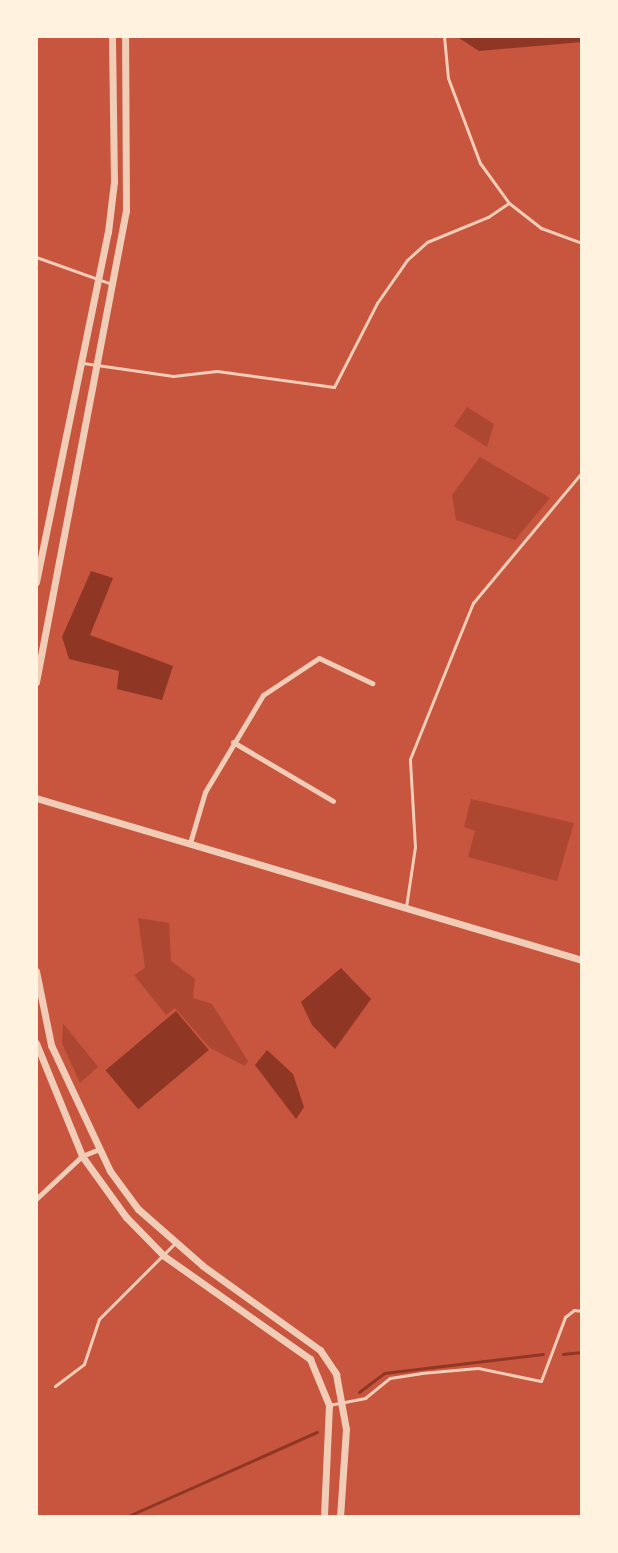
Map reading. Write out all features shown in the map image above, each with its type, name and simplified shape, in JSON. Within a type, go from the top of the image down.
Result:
[{"type":"street","points":[[36,582],[83,363],[114,182],[112,36]]},
{"type":"street","points":[[36,682],[99,365],[129,176],[125,36]]},
{"type":"street","points":[[190,843],[205,792],[263,695],[319,658],[372,683]]},
{"type":"street","points":[[233,742],[333,801]]},
{"type":"street","points":[[36,798],[582,960]]},
{"type":"street","points":[[36,971],[51,1045],[99,1149],[138,1209],[175,1243],[320,1350],[336,1374],[343,1402],[340,1517]]},
{"type":"street","points":[[36,1043],[82,1156],[126,1217],[164,1256],[310,1359],[329,1405],[324,1517]]},
{"type":"street","points":[[36,1199],[82,1156],[99,1149]]},
{"type":"lane","points":[[444,36],[448,78],[467,135],[509,203],[541,228],[582,243]]},
{"type":"lane","points":[[83,363],[173,376],[217,371],[334,387],[377,303],[407,260],[427,242],[488,217],[509,203]]},
{"type":"lane","points":[[36,257],[113,284]]},
{"type":"lane","points":[[406,907],[415,847],[410,759],[455,647],[473,603],[582,472]]},
{"type":"lane","points":[[55,1386],[84,1364],[99,1319],[175,1243]]},
{"type":"lane","points":[[329,1405],[365,1398],[390,1378],[421,1373],[478,1368],[541,1381],[565,1317],[574,1310],[582,1311]]},
{"type":"shaded area","points":[[456,36],[582,36],[582,42],[479,51]]},
{"type":"shaded area","points":[[467,407],[494,424],[487,447],[454,426]]},
{"type":"shaded area","points":[[480,457],[550,498],[515,540],[456,520],[452,495]]},
{"type":"shaded area","points":[[91,571],[113,578],[90,635],[173,666],[162,700],[117,689],[119,671],[69,659],[62,637]]},
{"type":"shaded area","points":[[471,799],[574,823],[557,881],[468,857],[475,831],[464,827]]},
{"type":"shaded area","points":[[138,918],[169,923],[171,961],[195,979],[193,998],[212,1004],[248,1061],[245,1066],[210,1048],[175,1008],[166,1015],[134,975],[145,968]]},
{"type":"shaded area","points":[[341,968],[371,999],[335,1049],[312,1025],[301,1002]]},
{"type":"shaded area","points":[[176,1011],[209,1050],[138,1109],[106,1070]]},
{"type":"shaded area","points":[[63,1023],[98,1067],[80,1083],[62,1043]]},
{"type":"shaded area","points":[[267,1050],[293,1074],[304,1107],[296,1119],[255,1065]]},
{"type":"waterway","points":[[563,1354],[582,1352]]},
{"type":"waterway","points":[[359,1392],[384,1373],[543,1354]]},
{"type":"waterway","points":[[126,1517],[317,1432]]}]
